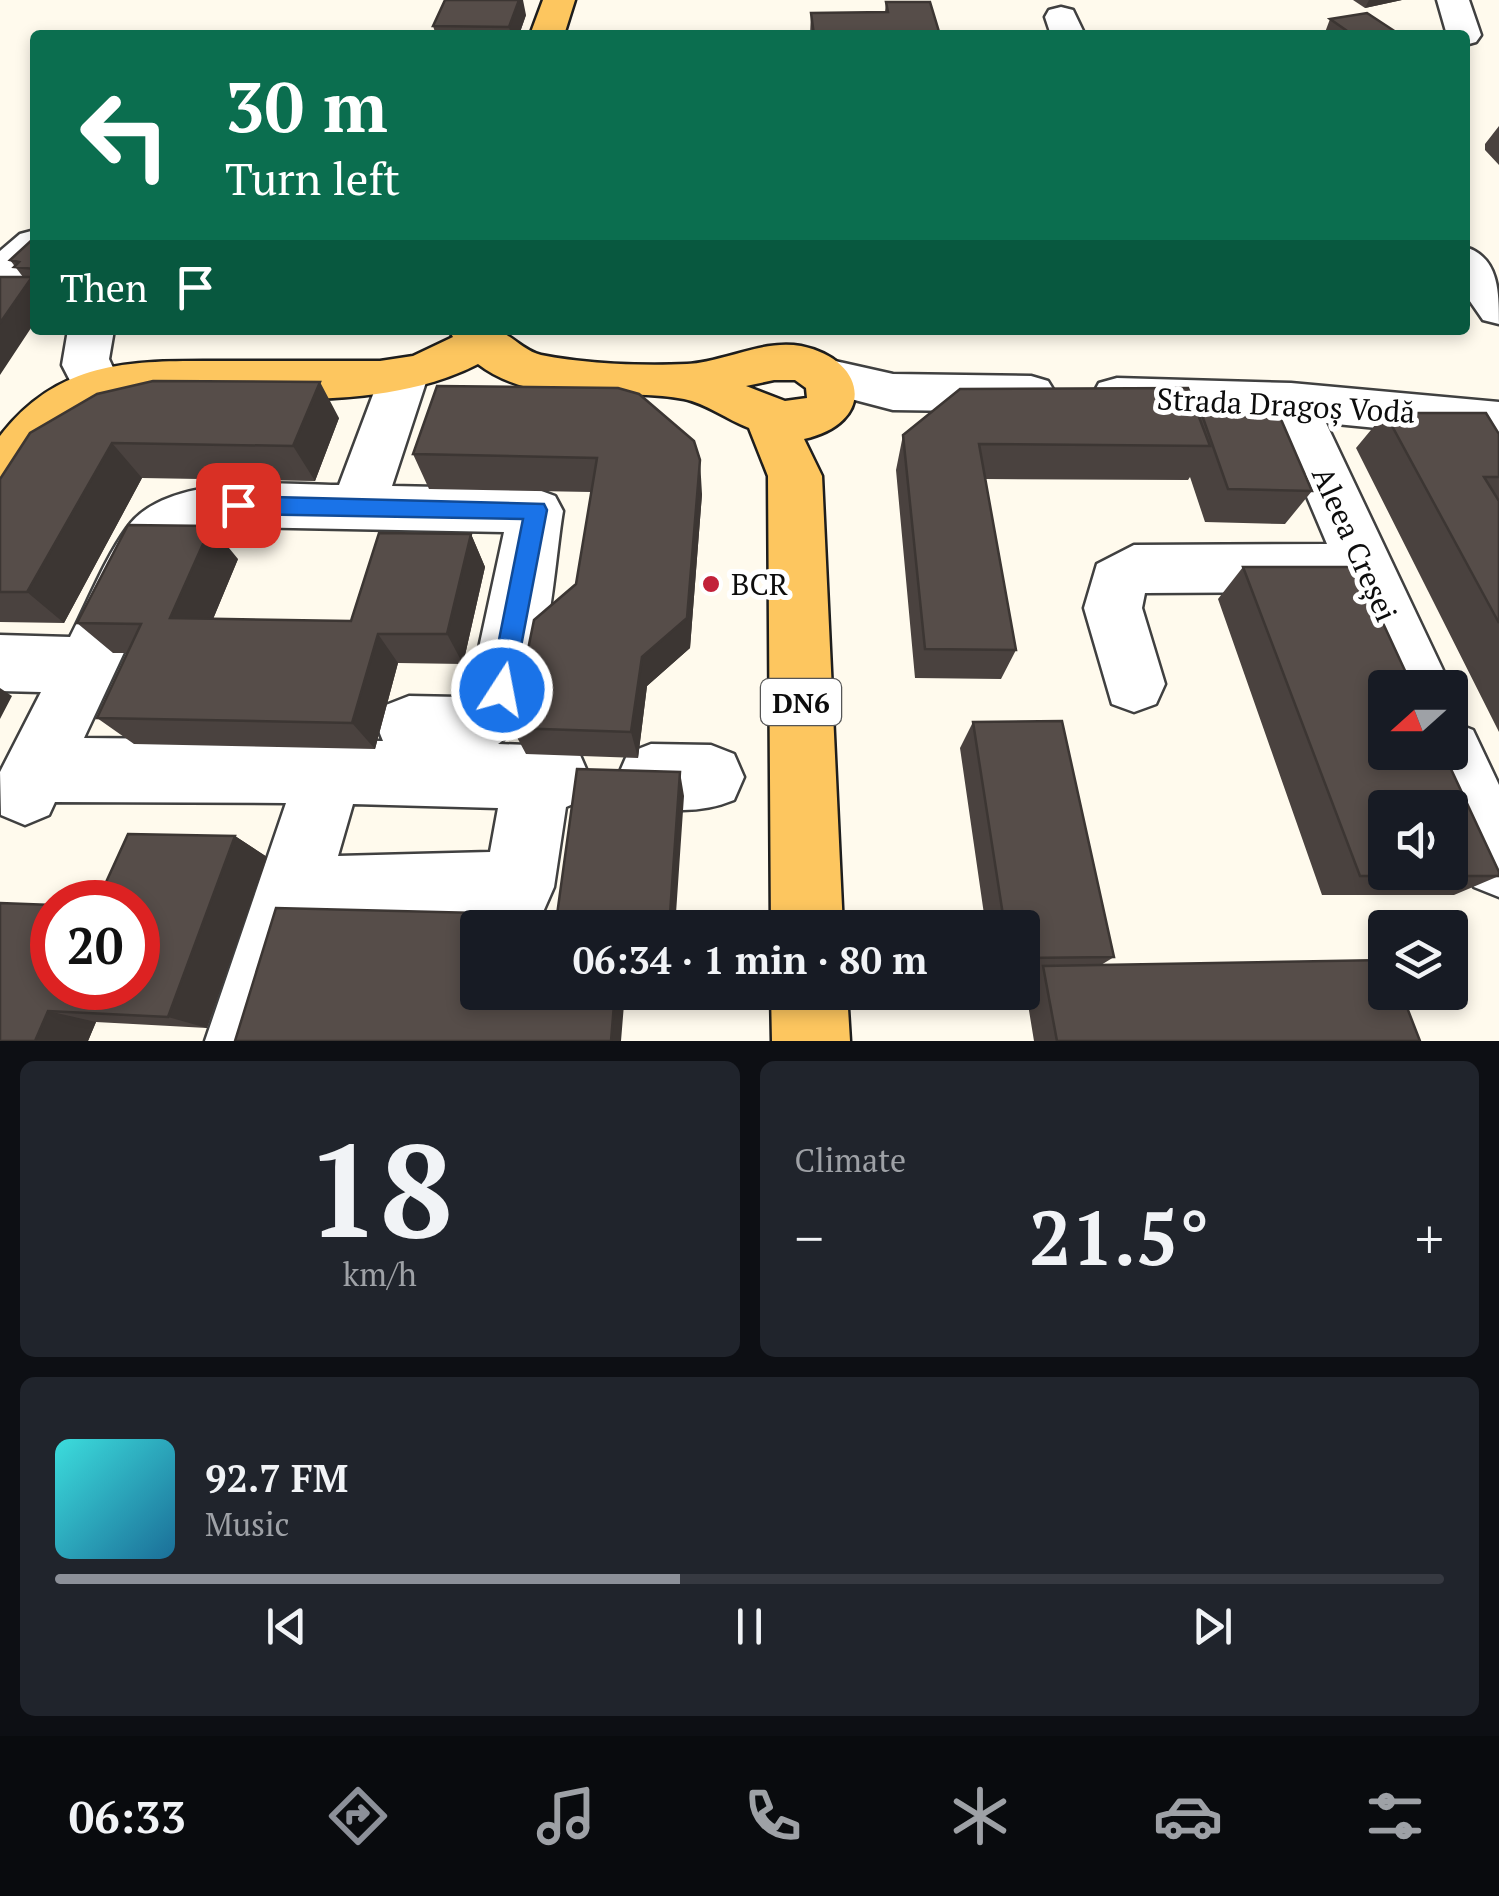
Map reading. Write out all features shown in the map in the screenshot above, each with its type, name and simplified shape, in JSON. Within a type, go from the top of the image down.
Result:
[{"type":"main road","points":[[548,30],[558,0]]},
{"type":"main road","points":[[0,477],[40,420],[96,385],[132,378],[404,376],[476,336],[534,371],[692,382],[767,398],[801,422],[826,399]]},
{"type":"main road","points":[[767,398],[795,476]]},
{"type":"main road","points":[[795,476],[826,399]]},
{"type":"main road","name":"DN6","points":[[795,476],[807,910]]},
{"type":"main road","points":[[809,1010],[810,1041]]},
{"type":"street","points":[[1452,0],[1462,30]]},
{"type":"street","points":[[0,275],[30,248]]},
{"type":"street","points":[[1470,268],[1499,309]]},
{"type":"street","points":[[90,335],[85,370],[96,385]]},
{"type":"street","points":[[358,507],[404,376]]},
{"type":"street","name":"Strada Dragoș Vodă","points":[[826,399],[893,392],[1291,401],[1499,421]]},
{"type":"street","name":"Aleea Creșei","points":[[1291,401],[1412,670]]},
{"type":"street","points":[[276,934],[316,892],[518,887],[548,778],[330,771],[30,781],[148,540],[168,524],[202,508],[536,510],[502,690],[492,714],[471,727],[409,726]]},
{"type":"street","points":[[1134,684],[1114,608],[1118,581],[1134,568],[1366,568]]},
{"type":"street","points":[[0,663],[86,665]]},
{"type":"street","points":[[1459,770],[1494,840]]},
{"type":"street","points":[[244,1041],[330,771]]},
{"type":"building","points":[[445,0],[519,0],[509,27],[433,26]]},
{"type":"building","points":[[886,2],[930,2],[938,30],[813,30],[811,13],[888,12]]},
{"type":"building","points":[[1367,13],[1393,30],[1346,30],[1330,19]]},
{"type":"building","points":[[30,242],[30,269],[14,267],[19,262],[10,260]]},
{"type":"building","points":[[0,277],[30,277],[30,280],[0,323]]},
{"type":"building","points":[[153,381],[320,382],[293,446],[112,443],[27,592],[0,592],[0,479],[30,433],[97,394]]},
{"type":"building","points":[[437,386],[618,388],[639,394],[694,441],[700,460],[687,618],[642,657],[631,732],[512,728],[534,620],[576,584],[597,458],[413,454]]},
{"type":"building","points":[[1188,388],[1210,446],[979,444],[1016,650],[925,649],[903,435],[960,389]]},
{"type":"building","points":[[1385,413],[1486,413],[1499,434],[1499,477],[1484,477],[1499,501],[1499,623]]},
{"type":"building","points":[[1202,415],[1280,417],[1312,491],[1228,489]]},
{"type":"building","points":[[128,525],[211,526],[170,618],[351,621],[379,533],[471,534],[447,634],[378,634],[352,723],[97,718],[141,624],[77,623]]},
{"type":"building","points":[[1243,567],[1357,567],[1405,670],[1368,670],[1368,770],[1451,770],[1461,790],[1368,790],[1368,876],[1360,876]]},
{"type":"building","points":[[1062,721],[1114,957],[1040,958],[1040,910],[1002,910],[973,722]]},
{"type":"building","points":[[577,769],[680,772],[670,910],[558,910]]},
{"type":"building","points":[[1468,806],[1499,872],[1499,876],[1468,876]]},
{"type":"building","points":[[128,834],[235,836],[168,1017],[48,1011],[35,1041],[0,1041],[0,903],[30,904],[30,1010],[160,1010],[160,880],[107,880]]},
{"type":"building","points":[[276,908],[460,913],[460,1010],[614,1010],[611,1041],[235,1041]]},
{"type":"building","points":[[1368,960],[1368,1010],[1408,1010],[1420,1041],[1057,1041],[1043,966]]},
{"type":"place","name":"BCR","points":[[711,584]]},
{"type":"route","points":[[238,505],[536,510],[502,690]]}]
